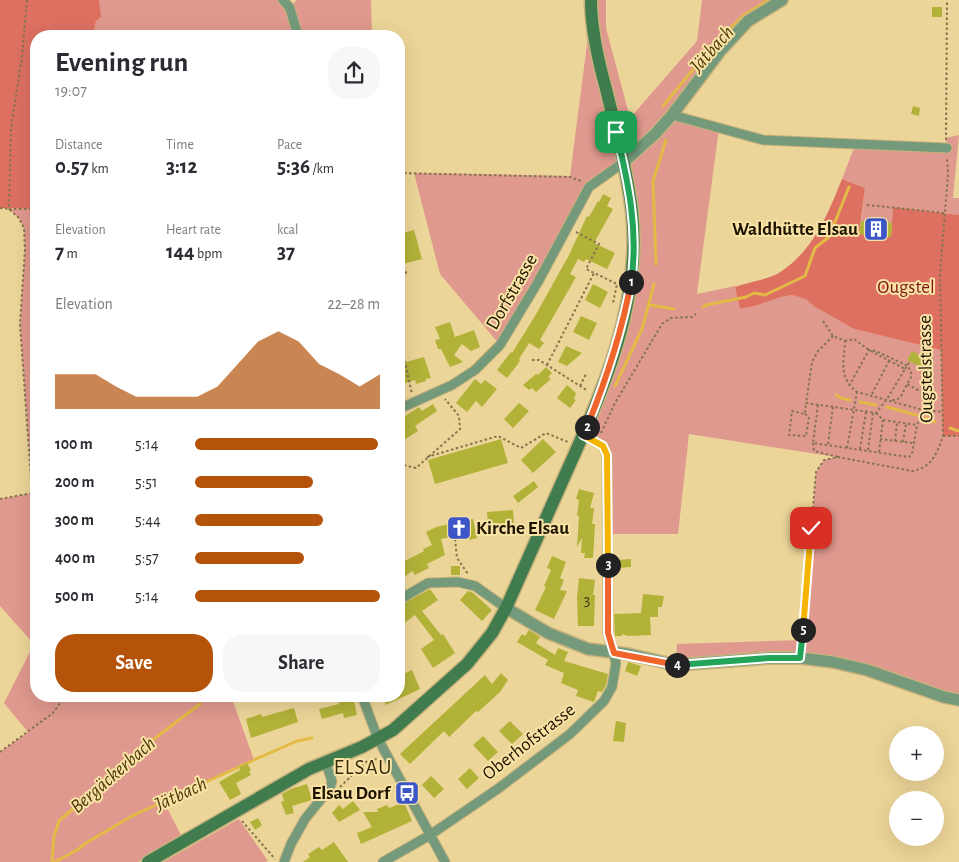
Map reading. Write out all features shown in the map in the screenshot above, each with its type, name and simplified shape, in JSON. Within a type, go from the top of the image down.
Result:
[{"type":"main road","points":[[148,862],[325,761],[378,739],[393,730],[467,664],[492,633],[506,608],[600,396],[626,313],[632,273],[634,239],[632,211],[624,162],[597,56],[591,0]]},
{"type":"street","points":[[283,0],[290,8],[296,30]]},
{"type":"street","points":[[624,162],[672,115],[721,50],[748,21],[782,0]]},
{"type":"street","points":[[672,115],[763,140],[947,148]]},
{"type":"street","name":"Dorfstrasse","points":[[405,406],[452,385],[475,370],[500,345],[538,282],[589,187],[624,162]]},
{"type":"street","points":[[583,435],[597,442]]},
{"type":"street","name":"Oberhofstrasse","points":[[383,862],[430,835],[499,788],[570,734],[604,701],[612,687],[616,663],[608,633],[607,455],[603,446],[597,442]]},
{"type":"street","points":[[405,596],[428,583],[466,583],[475,586],[506,608],[548,633],[588,649],[676,665],[769,658],[800,658],[833,662],[867,670],[944,697],[959,700]]},
{"type":"street","points":[[364,702],[387,757],[445,862]]},
{"type":"street","points":[[284,862],[304,819],[330,788],[332,781],[325,761]]},
{"type":"path","points":[[27,0],[22,57],[10,127],[9,209],[19,218],[24,228],[25,249],[20,324],[30,465]]},
{"type":"path","name":"Ougstelstrasse","points":[[838,457],[912,471],[920,470],[930,462],[938,451],[943,436],[940,275],[948,174],[947,0]]},
{"type":"path","points":[[405,173],[570,176],[589,187]]},
{"type":"path","points":[[867,205],[945,213]]},
{"type":"path","points":[[0,208],[30,209]]},
{"type":"path","points":[[567,228],[599,244],[586,269],[617,284],[613,302]]},
{"type":"path","points":[[405,275],[407,270]]},
{"type":"path","points":[[547,365],[594,273]]},
{"type":"path","points":[[597,442],[615,402],[662,324],[671,318],[692,317],[696,314]]},
{"type":"path","points":[[823,321],[833,336],[845,341],[854,339],[869,350],[905,369]]},
{"type":"path","points":[[805,414],[792,411],[789,436],[806,436],[809,417],[805,414],[812,362],[818,350],[833,336]]},
{"type":"path","points":[[845,341],[843,374],[849,386],[857,392],[923,410],[942,412]]},
{"type":"path","points":[[869,350],[876,351],[908,366],[912,375],[897,400],[887,399]]},
{"type":"path","points":[[849,386],[869,350]]},
{"type":"path","points":[[532,360],[539,360],[591,392]]},
{"type":"path","points":[[872,395],[890,361]]},
{"type":"path","points":[[405,362],[414,402]]},
{"type":"path","points":[[868,451],[875,413],[887,399],[910,362]]},
{"type":"path","points":[[580,386],[586,374]]},
{"type":"path","points":[[813,442],[909,457],[912,454],[917,425],[923,410],[935,400],[907,384]]},
{"type":"path","points":[[405,465],[416,468],[460,429],[459,416],[445,400],[440,390]]},
{"type":"path","points":[[847,448],[857,392]]},
{"type":"path","points":[[806,403],[875,413],[883,420],[917,425]]},
{"type":"path","points":[[818,405],[813,442],[814,451],[838,457]]},
{"type":"path","points":[[828,445],[833,407]]},
{"type":"path","points":[[860,450],[866,412]]},
{"type":"path","points":[[879,452],[883,420]]},
{"type":"path","points":[[895,440],[897,422]]},
{"type":"path","points":[[903,442],[906,423]]},
{"type":"path","points":[[427,457],[498,436],[521,448],[546,433],[571,443]]},
{"type":"path","points":[[943,436],[959,436]]},
{"type":"path","points":[[880,439],[914,443]]},
{"type":"path","points":[[800,658],[816,472],[824,460],[838,457]]},
{"type":"path","points":[[0,499],[30,493]]},
{"type":"path","points":[[455,539],[457,558],[468,573],[466,583]]},
{"type":"path","points":[[0,752],[52,713],[60,702]]},
{"type":"path","points":[[330,788],[339,788],[368,760],[387,757]]},
{"type":"path","points":[[239,817],[278,862]]},
{"type":"shaded area","points":[[99,0],[283,0],[290,7],[297,0],[371,0],[372,30],[94,30],[96,21],[100,17]]},
{"type":"shaded area","points":[[591,0],[606,0],[606,28],[630,118],[697,41],[702,0],[782,0],[748,21],[673,114],[719,128],[697,294],[735,286],[740,309],[792,295],[806,298],[815,307],[854,329],[941,350],[944,436],[959,436],[959,700],[833,662],[676,665],[677,644],[802,640],[816,472],[824,460],[836,457],[689,434],[678,534],[608,534],[603,446],[583,435],[632,273],[624,163],[589,187],[500,345],[440,274],[414,173],[570,176],[591,13]]},
{"type":"shaded area","points":[[959,135],[953,198],[959,198],[959,215],[893,207],[892,223],[861,221],[865,188],[842,179],[856,143],[947,148],[946,138]]},
{"type":"shaded area","points":[[9,209],[30,209],[30,465],[20,324],[25,249],[24,228],[19,218]]},
{"type":"shaded area","points":[[30,493],[30,640],[0,606],[0,499]]},
{"type":"shaded area","points":[[30,652],[30,702],[233,702],[254,760],[164,802],[182,837],[138,862],[0,862],[0,752],[28,732],[4,703]]},
{"type":"shaded area","points":[[239,819],[268,861],[163,862]]},
{"type":"green space","points":[[0,0],[99,0],[101,17],[96,21],[94,30],[30,30],[30,209],[0,208]]},
{"type":"green space","name":"Ougstel","points":[[842,179],[865,188],[859,234],[891,236],[893,207],[959,215],[959,436],[943,436],[941,350],[854,329],[815,307],[806,299],[792,295],[740,309],[735,287],[779,273],[802,254],[825,219]]},
{"type":"building","points":[[932,7],[942,7],[942,17],[932,17]]},
{"type":"building","points":[[913,106],[920,108],[919,116],[911,114]]},
{"type":"building","points":[[603,194],[611,198],[607,206],[613,209],[594,243],[615,253],[607,269],[586,259],[584,262],[578,259],[570,274],[576,277],[540,340],[544,343],[539,349],[529,343],[518,364],[507,378],[497,370],[512,353],[535,316],[569,255],[587,216],[589,217]]},
{"type":"building","name":"Waldhütte Elsau","points":[[861,221],[892,223],[891,237],[859,234]]},
{"type":"building","points":[[414,230],[422,259],[405,263],[405,232]]},
{"type":"building","points":[[593,284],[608,292],[600,308],[585,300]]},
{"type":"building","points":[[581,316],[597,323],[589,340],[573,332]]},
{"type":"building","points":[[450,322],[455,337],[474,330],[480,347],[471,351],[462,344],[454,355],[463,362],[450,367],[441,349],[438,349],[435,340],[440,339],[435,327]]},
{"type":"building","points":[[566,346],[582,353],[567,366],[558,362]]},
{"type":"building","points":[[912,351],[934,363],[930,372],[907,360]]},
{"type":"building","points":[[424,357],[431,378],[416,384],[415,380],[405,383],[405,362]]},
{"type":"building","points":[[546,367],[552,373],[548,377],[551,379],[536,392],[532,388],[529,390],[523,385],[536,374],[538,375]]},
{"type":"building","points":[[475,379],[481,384],[485,380],[497,389],[482,407],[476,401],[467,412],[456,403]]},
{"type":"building","points":[[567,385],[576,393],[574,399],[576,400],[570,408],[557,398]]},
{"type":"building","points":[[519,403],[529,411],[513,428],[504,419]]},
{"type":"building","points":[[433,404],[437,411],[415,426],[418,431],[405,439],[405,416],[419,407],[422,411]]},
{"type":"building","points":[[501,439],[508,463],[435,484],[428,460]]},
{"type":"building","points":[[543,439],[556,452],[533,473],[521,460]]},
{"type":"building","points":[[534,481],[538,487],[518,503],[513,496]]},
{"type":"building","points":[[579,489],[594,493],[590,508],[594,508],[592,524],[595,524],[593,558],[584,558],[585,553],[581,553],[582,538],[577,547],[579,500],[576,499]]},
{"type":"building","points":[[513,510],[514,525],[488,527],[487,512]]},
{"type":"building","points":[[473,519],[477,538],[469,540],[467,533],[441,539],[445,555],[427,564],[429,568],[415,575],[412,571],[405,576],[405,561],[432,545],[426,532],[436,527]]},
{"type":"building","points":[[552,556],[566,562],[560,578],[564,580],[560,590],[567,591],[554,619],[535,610],[546,587],[544,586],[551,570],[547,568]]},
{"type":"building","points":[[631,559],[631,567],[617,568],[617,560]]},
{"type":"building","points":[[451,566],[460,566],[460,575],[451,575]]},
{"type":"building","points":[[579,578],[595,580],[593,595],[595,595],[594,626],[578,626],[577,597]]},
{"type":"building","points":[[430,589],[438,600],[422,611],[441,635],[443,634],[455,653],[433,668],[421,649],[434,640],[415,615],[405,622],[405,603]]},
{"type":"building","points":[[468,591],[472,592],[492,610],[482,621],[460,600]]},
{"type":"building","points":[[643,594],[664,596],[662,607],[658,607],[658,617],[650,617],[651,635],[628,636],[622,634],[622,636],[615,636],[614,614],[641,613]]},
{"type":"building","points":[[529,630],[540,637],[536,643],[555,655],[558,648],[568,652],[564,661],[608,674],[606,685],[602,692],[598,691],[594,702],[576,696],[578,690],[561,683],[564,673],[545,665],[548,660],[517,642],[522,634],[525,636]]},
{"type":"building","points":[[628,662],[641,666],[637,676],[625,671]]},
{"type":"building","points":[[412,670],[420,689],[405,696],[405,673]]},
{"type":"building","points":[[501,673],[508,680],[500,692],[478,712],[476,711],[449,737],[444,731],[410,764],[400,754],[485,675],[492,684]]},
{"type":"building","points":[[338,702],[354,702],[357,715],[344,718],[343,713],[322,719],[319,709],[339,704]]},
{"type":"building","points":[[294,708],[298,722],[251,738],[246,719],[261,714],[262,717]]},
{"type":"building","points":[[510,721],[523,734],[512,744],[499,731]]},
{"type":"building","points":[[616,721],[626,723],[624,742],[613,741]]},
{"type":"building","points":[[483,736],[498,752],[488,761],[473,745]]},
{"type":"building","points":[[247,763],[251,770],[249,771],[251,775],[236,783],[241,794],[230,800],[219,782],[240,770],[239,767]]},
{"type":"building","points":[[470,768],[479,778],[467,789],[458,779]]},
{"type":"building","points":[[431,776],[444,789],[434,798],[422,785]]},
{"type":"building","points":[[307,784],[312,800],[292,806],[294,813],[286,815],[281,802],[284,801],[282,794]]},
{"type":"building","points":[[353,801],[360,810],[339,822],[332,813],[339,805],[343,809]]},
{"type":"building","points":[[404,802],[412,821],[361,844],[357,833],[372,827],[363,812],[378,812],[377,809],[387,805],[389,808]]},
{"type":"building","points":[[258,818],[262,825],[255,830],[250,822]]},
{"type":"building","points":[[334,842],[348,862],[303,862],[310,857],[308,854],[319,847],[322,850]]},
{"type":"waterway","name":"Jätbach","points":[[663,106],[715,43],[744,15],[768,0]]},
{"type":"waterway","name":"Jätbach","points":[[656,264],[653,181],[666,140]]},
{"type":"waterway","points":[[703,307],[746,297],[754,293],[765,295],[805,276],[815,248],[829,237],[849,187]]},
{"type":"waterway","name":"Jätbach","points":[[615,386],[642,329],[654,284]]},
{"type":"waterway","points":[[650,305],[674,309]]},
{"type":"waterway","points":[[836,395],[850,400]]},
{"type":"waterway","points":[[860,402],[876,405]]},
{"type":"waterway","points":[[887,407],[916,415]]},
{"type":"waterway","points":[[925,418],[935,422]]},
{"type":"waterway","points":[[950,428],[959,431]]},
{"type":"waterway","name":"Bergäckerbach","points":[[52,862],[54,836],[59,821],[150,742],[200,704]]},
{"type":"waterway","name":"Jätbach","points":[[55,862],[134,815],[297,741],[312,738]]},
{"type":"place","name":"Waldhütte Elsau","points":[[876,229]]},
{"type":"place","name":"Kirche Elsau","points":[[459,528]]},
{"type":"place","name":"Elsau Dorf","points":[[407,793]]},
{"type":"district","name":"ELSAU","points":[[363,767]]},
{"type":"route","points":[[616,132],[624,162],[632,211],[634,239],[632,273],[626,313],[614,353],[600,396],[583,435],[603,446],[607,455],[608,633],[614,653],[628,654],[676,665],[769,658],[800,658],[811,528]]}]
